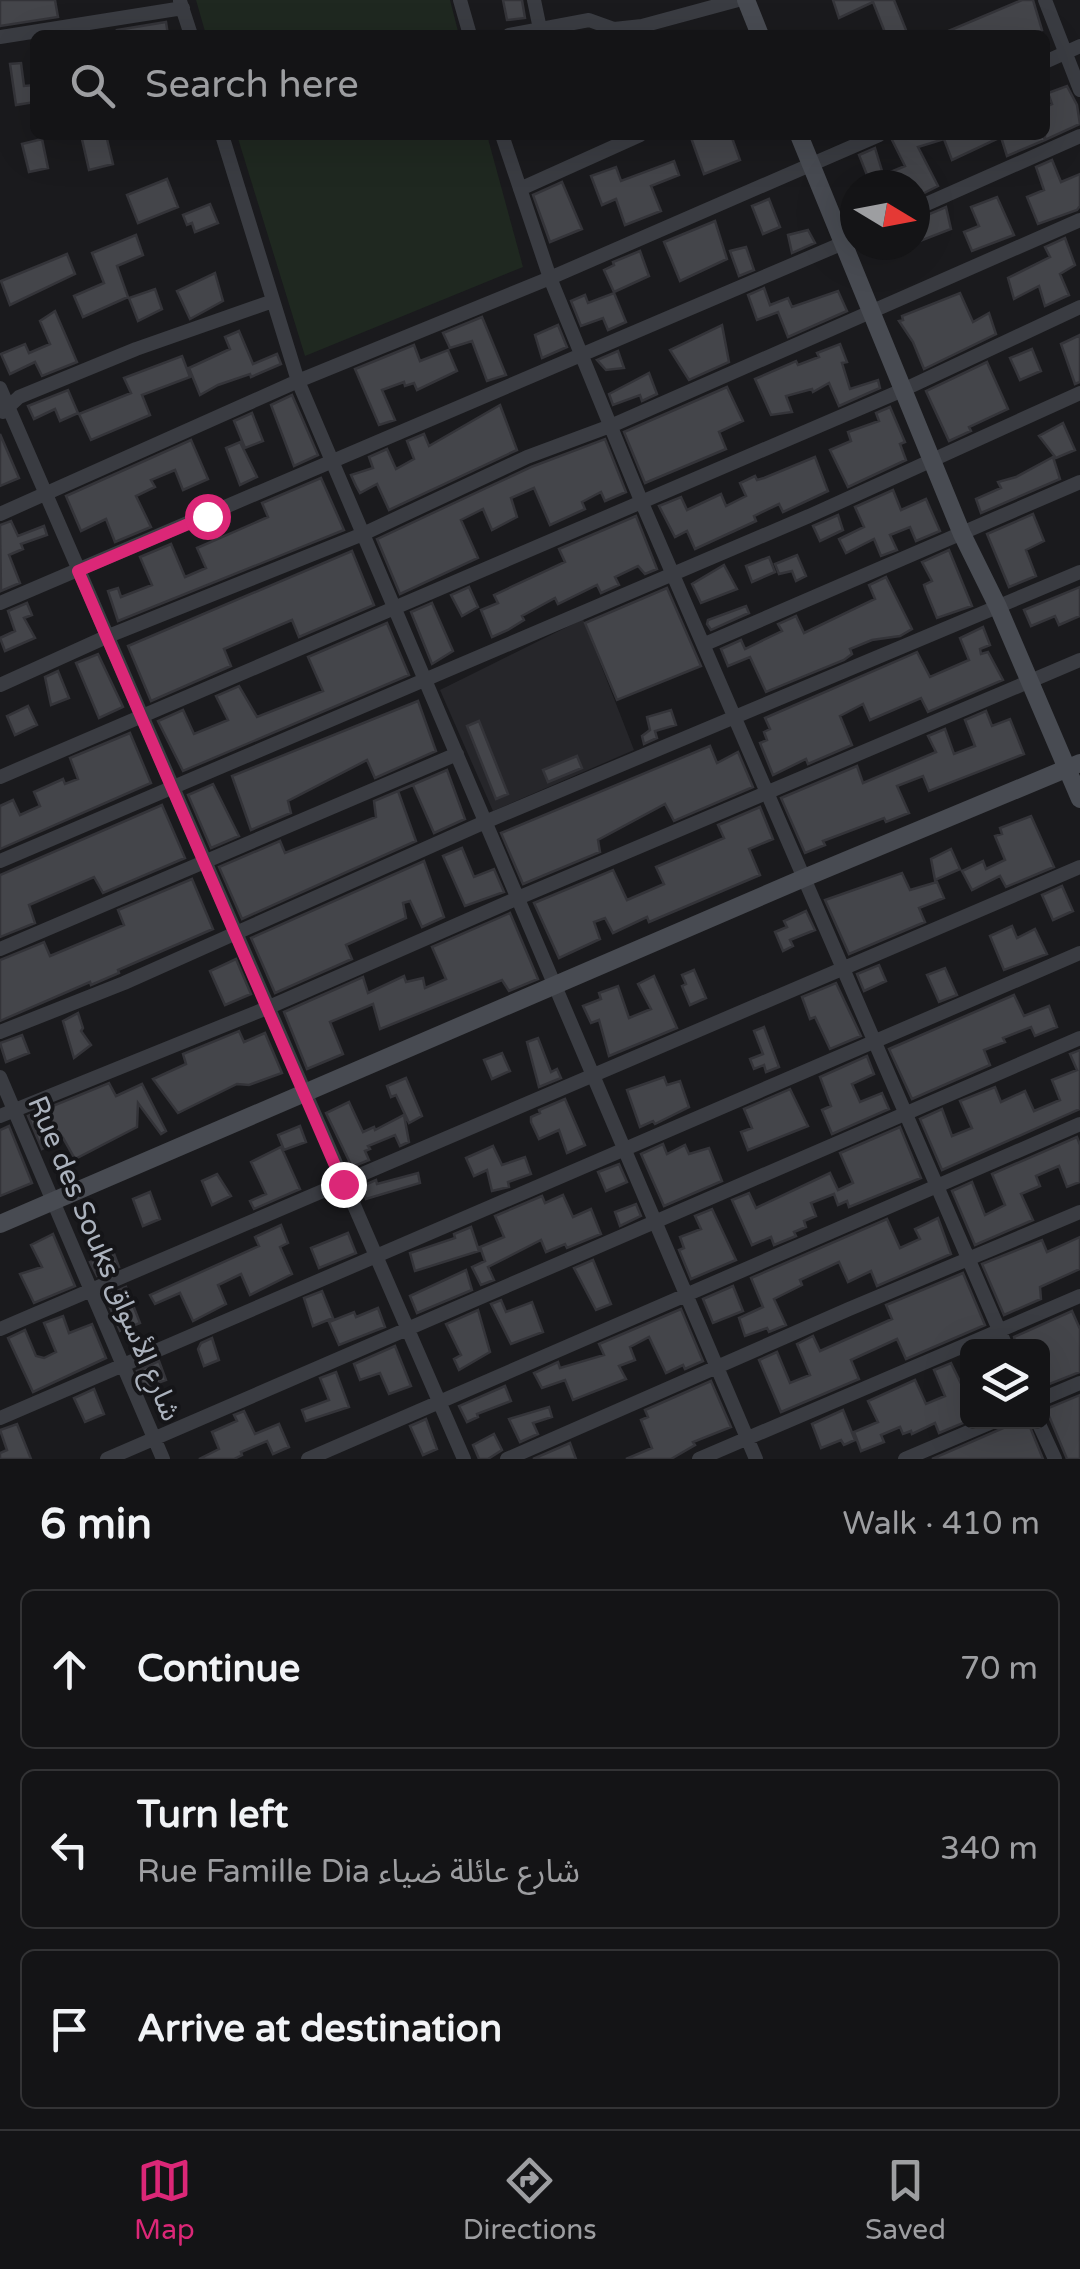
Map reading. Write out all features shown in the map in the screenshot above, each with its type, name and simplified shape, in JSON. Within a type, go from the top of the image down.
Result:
[{"type":"street","points":[[460,0],[469,30]]},
{"type":"street","points":[[534,0],[540,29]]},
{"type":"street","points":[[535,30],[588,20],[614,29],[642,26],[738,0]]},
{"type":"street","points":[[746,0],[758,30]]},
{"type":"street","points":[[1045,0],[1080,90]]},
{"type":"street","points":[[38,30],[181,4],[189,30]]},
{"type":"street","points":[[0,37],[30,32]]},
{"type":"street","points":[[1050,60],[1080,46]]},
{"type":"street","points":[[930,202],[1080,136]]},
{"type":"street","points":[[224,140],[298,380],[756,1459]]},
{"type":"street","points":[[504,140],[550,278],[642,503],[1003,1339]]},
{"type":"street","points":[[520,189],[629,140]]},
{"type":"street","points":[[801,140],[840,222]]},
{"type":"street","points":[[0,514],[298,380],[550,278],[868,140]]},
{"type":"street","points":[[0,685],[106,637],[363,534],[527,457],[612,426],[1080,220]]},
{"type":"street","points":[[0,603],[840,244]]},
{"type":"street","points":[[856,260],[962,534],[1074,766],[1080,800]]},
{"type":"street","points":[[4,411],[18,397],[136,349],[273,301]]},
{"type":"street","points":[[0,777],[905,389],[1080,307]]},
{"type":"street","points":[[0,388],[4,411],[45,495],[464,1459]]},
{"type":"street","points":[[0,860],[810,516],[1080,393]]},
{"type":"street","points":[[704,644],[1080,482]]},
{"type":"street","points":[[0,1032],[235,936],[484,822],[1080,572]]},
{"type":"street","points":[[7,1113],[267,1008],[1080,660]]},
{"type":"street","points":[[0,949],[457,754]]},
{"type":"street","points":[[0,1224],[1074,766]]},
{"type":"street","points":[[0,1330],[1080,867]]},
{"type":"street","points":[[0,1418],[1080,953]]},
{"type":"street","points":[[107,1459],[1080,1038]]},
{"type":"street","name":"Rue des Souks شارع الأسواق","points":[[0,1077],[7,1113],[53,1201],[164,1459]]},
{"type":"street","points":[[308,1459],[1080,1124]]},
{"type":"street","points":[[507,1459],[1080,1212]]},
{"type":"street","points":[[699,1459],[1080,1296]]},
{"type":"street","points":[[1050,1396],[1080,1383]]},
{"type":"street","points":[[906,1459],[976,1429]]},
{"type":"street","points":[[1041,1429],[1055,1459]]},
{"type":"shaded area","points":[[196,0],[450,0],[458,30],[205,30]]},
{"type":"shaded area","points":[[239,140],[488,140],[523,267],[305,356]]},
{"type":"shaded area","points":[[583,619],[634,750],[493,811],[440,690]]},
{"type":"building","points":[[0,0],[55,0],[58,17],[0,26]]},
{"type":"building","points":[[503,0],[522,0],[525,18],[507,20]]},
{"type":"building","points":[[833,0],[894,0],[906,30],[884,30],[873,2],[839,18]]},
{"type":"building","points":[[1022,0],[1033,0],[1042,30],[951,30]]},
{"type":"building","points":[[166,22],[167,30],[117,30]]},
{"type":"building","points":[[21,63],[24,86],[30,85],[30,103],[16,105],[10,64]]},
{"type":"building","points":[[1067,86],[1077,105],[1080,124],[1050,138],[1052,104],[1050,92]]},
{"type":"building","points":[[42,140],[48,168],[29,172],[22,144]]},
{"type":"building","points":[[82,140],[107,140],[113,164],[89,170]]},
{"type":"building","points":[[692,140],[733,140],[740,160],[704,174]]},
{"type":"building","points":[[892,140],[941,140],[918,147],[930,170],[896,170],[905,166]]},
{"type":"building","points":[[944,140],[995,140],[952,160]]},
{"type":"building","points":[[1002,140],[1045,140],[1007,156]]},
{"type":"building","points":[[875,148],[882,170],[865,170],[859,155]]},
{"type":"building","points":[[1052,160],[1061,182],[1080,174],[1080,206],[1038,224],[1027,197],[1044,190],[1036,167]]},
{"type":"building","points":[[674,161],[679,175],[651,186],[661,211],[625,225],[616,199],[602,205],[591,176],[616,167],[621,181]]},
{"type":"building","points":[[930,170],[938,186],[930,190]]},
{"type":"building","points":[[167,179],[178,207],[138,223],[127,195]]},
{"type":"building","points":[[562,182],[582,229],[550,242],[533,195]]},
{"type":"building","points":[[997,197],[1014,235],[972,251],[964,232],[979,226],[971,207]]},
{"type":"building","points":[[769,199],[780,227],[763,234],[752,206]]},
{"type":"building","points":[[210,204],[218,223],[195,232],[183,215]]},
{"type":"building","points":[[946,207],[951,229],[930,237],[930,214]]},
{"type":"building","points":[[715,221],[727,259],[680,281],[664,242]]},
{"type":"building","points":[[808,230],[815,243],[792,253],[788,235]]},
{"type":"building","points":[[136,235],[143,255],[117,266],[128,297],[83,317],[74,296],[104,283],[92,253]]},
{"type":"building","points":[[1065,238],[1075,265],[1060,274],[1069,295],[1045,306],[1039,286],[1014,299],[1008,278],[1050,257],[1045,247]]},
{"type":"building","points":[[746,247],[754,270],[739,276],[730,251]]},
{"type":"building","points":[[640,251],[649,276],[614,292],[604,270]]},
{"type":"building","points":[[67,254],[75,274],[10,305],[1,281]]},
{"type":"building","points":[[215,273],[223,301],[190,319],[177,291]]},
{"type":"building","points":[[764,288],[770,305],[788,298],[792,307],[838,291],[847,311],[788,337],[778,312],[757,320],[748,295]]},
{"type":"building","points":[[155,289],[162,309],[138,321],[129,298]]},
{"type":"building","points":[[614,293],[626,322],[608,330],[603,318],[581,326],[571,301],[585,295],[588,303]]},
{"type":"building","points":[[960,293],[973,322],[989,313],[996,334],[924,369],[899,321],[902,316]]},
{"type":"building","points":[[55,311],[77,362],[42,376],[35,362],[10,374],[1,354],[25,344],[29,353],[50,344],[40,321]]},
{"type":"building","points":[[482,317],[506,375],[487,381],[472,341],[450,348],[443,333]]},
{"type":"building","points":[[558,325],[567,347],[542,358],[535,335]]},
{"type":"building","points":[[722,325],[729,362],[689,380],[670,350]]},
{"type":"building","points":[[239,331],[253,364],[277,354],[281,364],[200,395],[189,368],[230,349],[225,337]]},
{"type":"building","points":[[1080,335],[1080,382],[1075,384],[1061,344]]},
{"type":"building","points":[[840,344],[850,389],[878,380],[880,388],[839,406],[829,383],[813,392],[812,389],[786,396],[792,412],[771,415],[755,379],[796,361],[798,365],[819,357],[817,353]]},
{"type":"building","points":[[414,345],[420,361],[448,350],[457,371],[417,390],[414,383],[405,386],[404,382],[382,390],[395,420],[379,425],[355,369]]},
{"type":"building","points":[[1032,349],[1041,371],[1020,380],[1010,358]]},
{"type":"building","points":[[618,351],[624,368],[606,370],[597,360]]},
{"type":"building","points":[[182,356],[190,377],[142,395],[150,415],[91,440],[79,414],[131,393],[124,378]]},
{"type":"building","points":[[987,362],[1008,409],[949,441],[926,391]]},
{"type":"building","points":[[649,373],[657,394],[642,401],[640,395],[613,405],[609,394]]},
{"type":"building","points":[[727,387],[743,421],[719,432],[726,449],[645,483],[624,432]]},
{"type":"building","points":[[68,390],[78,413],[60,421],[55,409],[34,419],[28,406]]},
{"type":"building","points":[[292,395],[318,455],[294,466],[271,405]]},
{"type":"building","points":[[500,405],[517,450],[389,510],[377,484],[360,493],[351,475],[373,468],[369,457],[387,449],[396,469],[414,459],[407,441],[424,434],[429,446]]},
{"type":"building","points":[[890,407],[905,442],[900,444],[906,460],[848,487],[830,450],[851,441],[848,432],[879,421],[876,413]]},
{"type":"building","points":[[252,413],[263,441],[245,448],[234,421]]},
{"type":"building","points":[[1063,423],[1075,450],[1056,458],[1039,436]]},
{"type":"building","points":[[0,434],[19,478],[0,486]]},
{"type":"building","points":[[605,439],[626,492],[605,501],[601,492],[582,502],[585,509],[550,525],[534,488],[511,498],[517,517],[492,530],[483,509],[461,520],[478,558],[400,594],[377,539],[531,467]]},
{"type":"building","points":[[191,440],[208,479],[183,490],[175,470],[151,480],[155,487],[136,496],[151,527],[115,542],[106,519],[81,531],[66,496]]},
{"type":"building","points":[[240,442],[257,477],[240,485],[226,448]]},
{"type":"building","points":[[815,457],[828,491],[783,512],[779,504],[754,516],[756,521],[695,549],[687,531],[675,537],[659,506],[681,497],[687,510],[721,494],[726,506],[746,496],[740,483],[755,476],[757,480],[764,478]]},
{"type":"building","points":[[1053,457],[1060,479],[981,513],[976,499],[1001,488],[998,482]]},
{"type":"building","points":[[321,478],[344,530],[118,621],[108,591],[118,588],[121,597],[152,585],[140,557],[171,544],[185,577],[206,568],[197,548],[268,517],[262,503]]},
{"type":"building","points":[[893,490],[901,510],[926,499],[940,531],[916,541],[910,527],[890,535],[897,550],[881,556],[874,539],[846,553],[839,539],[864,527],[855,507]]},
{"type":"building","points":[[1033,514],[1044,541],[1026,550],[1036,576],[1009,587],[987,534]]},
{"type":"building","points":[[838,515],[843,530],[820,541],[813,526]]},
{"type":"building","points":[[636,516],[657,569],[645,574],[638,566],[615,577],[619,585],[601,593],[597,585],[558,604],[555,598],[492,637],[481,610],[498,603],[494,595],[565,562],[559,549]]},
{"type":"building","points":[[11,521],[18,536],[44,526],[47,535],[21,544],[23,549],[9,555],[20,583],[1,591],[0,525]]},
{"type":"building","points":[[949,550],[972,606],[937,618],[924,585],[932,581],[922,562]]},
{"type":"building","points":[[352,551],[374,605],[299,637],[292,620],[224,649],[231,666],[151,701],[128,646]]},
{"type":"building","points":[[797,555],[806,576],[796,581],[792,571],[779,574],[775,564]]},
{"type":"building","points":[[769,557],[775,572],[752,582],[746,566]]},
{"type":"building","points":[[724,565],[737,589],[701,603],[692,584]]},
{"type":"building","points":[[886,577],[912,629],[900,636],[872,640],[850,649],[852,654],[844,660],[766,692],[750,657],[728,666],[721,649],[741,640],[745,649],[782,631],[778,624],[796,616],[804,633],[875,599],[869,585]]},
{"type":"building","points":[[469,587],[478,607],[462,616],[451,595]]},
{"type":"building","points":[[1080,587],[1080,616],[1059,625],[1055,616],[1031,626],[1024,610]]},
{"type":"building","points":[[667,588],[701,666],[617,700],[585,623]]},
{"type":"building","points":[[27,603],[32,615],[24,618],[35,638],[5,651],[0,638],[15,631],[8,611]]},
{"type":"building","points":[[432,603],[453,651],[432,664],[411,612]]},
{"type":"building","points":[[746,606],[749,613],[711,630],[707,624],[708,620]]},
{"type":"building","points":[[387,623],[409,675],[183,771],[158,721],[183,710],[194,734],[228,720],[216,696],[239,686],[257,717],[323,691],[308,657]]},
{"type":"building","points":[[983,627],[990,645],[980,649],[981,654],[988,652],[1003,680],[928,712],[921,698],[870,720],[863,704],[840,716],[852,745],[808,764],[806,759],[773,775],[760,743],[767,740],[764,732],[770,729],[765,718],[917,652],[930,677],[969,660],[960,638]]},
{"type":"building","points":[[98,654],[123,707],[99,718],[76,663]]},
{"type":"building","points":[[58,671],[69,698],[51,705],[45,677]]},
{"type":"building","points":[[418,701],[436,751],[375,778],[367,760],[288,801],[291,813],[251,830],[232,776]]},
{"type":"building","points":[[28,706],[37,725],[15,735],[7,716]]},
{"type":"building","points":[[671,710],[676,725],[655,731],[657,738],[644,744],[642,736],[650,730],[647,717]]},
{"type":"building","points":[[986,711],[992,726],[1010,719],[1024,754],[929,791],[923,776],[897,786],[909,813],[823,841],[825,845],[805,853],[781,798],[857,766],[863,783],[936,752],[928,736],[945,729],[954,754],[975,746],[965,720]]},
{"type":"building","points":[[479,721],[508,794],[496,799],[467,726]]},
{"type":"building","points":[[130,733],[151,783],[0,849],[0,806],[13,800],[20,815],[40,806],[34,792],[63,779],[65,784],[78,779],[70,758]]},
{"type":"building","points":[[710,746],[717,763],[738,752],[753,787],[674,821],[665,804],[598,840],[600,852],[523,884],[501,833]]},
{"type":"building","points":[[577,756],[582,768],[548,782],[543,770]]},
{"type":"building","points":[[447,770],[465,819],[434,833],[413,785],[398,791]]},
{"type":"building","points":[[213,784],[239,836],[211,848],[188,795]]},
{"type":"building","points":[[398,791],[416,841],[242,919],[219,867],[280,841],[285,853],[376,817],[374,801]]},
{"type":"building","points":[[162,805],[185,858],[103,893],[94,877],[29,905],[35,923],[0,937],[0,875]]},
{"type":"building","points":[[760,807],[773,839],[749,849],[760,875],[613,933],[605,918],[594,922],[600,939],[559,958],[534,903],[613,870],[627,900],[664,884],[656,867],[724,838],[718,825]]},
{"type":"building","points":[[1031,816],[1054,867],[1006,887],[1000,876],[972,890],[962,871],[983,861],[986,869],[1005,860],[995,836],[1002,834],[1000,828]]},
{"type":"building","points":[[462,848],[474,877],[494,869],[504,892],[465,906],[443,856]]},
{"type":"building","points":[[951,849],[960,869],[935,880],[931,859]]},
{"type":"building","points":[[424,861],[444,917],[422,927],[410,901],[403,903],[406,918],[346,945],[352,959],[275,993],[251,938]]},
{"type":"building","points":[[902,873],[910,890],[937,882],[944,898],[919,908],[925,922],[849,954],[825,900]]},
{"type":"building","points":[[192,879],[213,929],[118,970],[119,973],[0,1021],[0,960],[44,942],[50,956],[124,925],[118,910]]},
{"type":"building","points":[[1062,886],[1073,911],[1053,920],[1042,895]]},
{"type":"building","points":[[806,911],[815,930],[790,940],[793,946],[783,951],[775,932],[787,927],[784,921]]},
{"type":"building","points":[[510,913],[538,979],[509,991],[502,980],[380,1029],[373,1004],[330,1022],[343,1054],[307,1069],[284,1012],[363,977],[368,993],[404,976],[406,982],[423,978],[425,988],[446,979],[432,947]]},
{"type":"building","points":[[1012,926],[1017,938],[1035,929],[1047,954],[1004,970],[990,936]]},
{"type":"building","points":[[236,959],[251,994],[225,1005],[210,971]]},
{"type":"building","points":[[879,965],[886,981],[864,991],[857,974]]},
{"type":"building","points":[[945,968],[957,995],[939,1002],[927,975]]},
{"type":"building","points":[[694,970],[706,998],[690,1005],[682,975]]},
{"type":"building","points":[[654,976],[677,1028],[609,1056],[599,1020],[591,1023],[583,1006],[601,999],[599,993],[618,986],[629,1018],[651,1009],[638,984]]},
{"type":"building","points":[[836,983],[861,1036],[830,1049],[815,1017],[810,1019],[802,997]]},
{"type":"building","points":[[1014,995],[1024,1016],[1049,1006],[1057,1027],[1035,1036],[1031,1027],[1003,1038],[1005,1042],[984,1050],[990,1065],[912,1099],[889,1049]]},
{"type":"building","points":[[78,1013],[81,1031],[91,1045],[74,1058],[63,1021]]},
{"type":"building","points":[[764,1027],[779,1067],[766,1072],[764,1065],[754,1069],[750,1059],[763,1054],[754,1031]]},
{"type":"building","points":[[239,1031],[244,1042],[265,1033],[282,1073],[249,1085],[237,1084],[178,1113],[153,1079],[186,1064],[183,1054]]},
{"type":"building","points":[[22,1035],[29,1053],[6,1062],[0,1043]]},
{"type":"building","points":[[538,1038],[551,1072],[557,1069],[561,1078],[539,1087],[527,1042]]},
{"type":"building","points":[[1080,1050],[1080,1109],[942,1170],[920,1119],[942,1109],[952,1136],[972,1128],[960,1101],[995,1087],[1001,1102],[1025,1091],[1034,1111],[1060,1100],[1052,1080],[1077,1070],[1070,1054]]},
{"type":"building","points":[[502,1053],[510,1071],[492,1079],[484,1060]]},
{"type":"building","points":[[867,1056],[874,1074],[852,1084],[860,1102],[882,1093],[889,1109],[832,1134],[822,1110],[831,1106],[820,1077]]},
{"type":"building","points":[[664,1077],[667,1085],[680,1081],[689,1107],[640,1127],[627,1090]]},
{"type":"building","points":[[406,1078],[422,1116],[409,1123],[396,1095],[391,1097],[387,1086]]},
{"type":"building","points":[[109,1083],[116,1096],[142,1084],[166,1131],[161,1134],[138,1103],[137,1127],[75,1159],[63,1138],[42,1149],[28,1116]]},
{"type":"building","points":[[790,1089],[808,1126],[748,1150],[741,1132],[752,1128],[744,1109]]},
{"type":"building","points":[[565,1099],[585,1145],[567,1153],[559,1130],[539,1139],[531,1122],[539,1110]]},
{"type":"building","points":[[349,1102],[363,1132],[404,1115],[409,1142],[400,1146],[395,1135],[368,1146],[370,1149],[365,1151],[369,1160],[352,1167],[326,1113]]},
{"type":"building","points":[[9,1126],[32,1183],[0,1196],[0,1130]]},
{"type":"building","points":[[300,1126],[306,1142],[284,1150],[278,1135]]},
{"type":"building","points":[[900,1127],[921,1178],[849,1207],[847,1201],[838,1205],[834,1194],[811,1203],[816,1216],[804,1221],[806,1227],[794,1232],[796,1236],[774,1245],[771,1237],[752,1245],[732,1200],[749,1193],[756,1208],[830,1173],[838,1190],[853,1183],[840,1153]]},
{"type":"building","points":[[1077,1137],[1080,1182],[1067,1187],[1059,1166],[1036,1176],[1040,1186],[1021,1194],[1033,1220],[975,1245],[952,1191],[972,1182],[985,1215],[1005,1205],[992,1174]]},
{"type":"building","points":[[663,1144],[667,1154],[685,1145],[689,1154],[709,1148],[722,1181],[664,1206],[641,1154]]},
{"type":"building","points":[[493,1146],[502,1165],[525,1157],[531,1174],[508,1182],[509,1187],[492,1191],[487,1170],[474,1176],[466,1158]]},
{"type":"building","points":[[281,1147],[300,1189],[254,1209],[250,1201],[266,1194],[251,1162]]},
{"type":"building","points":[[619,1164],[627,1182],[606,1191],[598,1172]]},
{"type":"building","points":[[418,1173],[420,1183],[366,1199],[362,1186]]},
{"type":"building","points":[[217,1174],[231,1196],[212,1205],[202,1181]]},
{"type":"building","points":[[150,1192],[160,1219],[143,1226],[133,1199]]},
{"type":"building","points":[[563,1195],[573,1217],[591,1209],[601,1234],[546,1252],[541,1240],[488,1267],[494,1280],[481,1285],[472,1267],[485,1261],[480,1247],[504,1237],[495,1216],[542,1196],[545,1203]]},
{"type":"building","points":[[636,1204],[641,1216],[620,1226],[615,1212]]},
{"type":"building","points":[[712,1209],[736,1260],[691,1279],[679,1250],[684,1248],[680,1237],[701,1229],[695,1216]]},
{"type":"building","points":[[938,1218],[951,1254],[877,1286],[871,1271],[848,1282],[839,1262],[800,1280],[802,1285],[774,1299],[786,1325],[745,1336],[739,1318],[763,1307],[751,1278],[887,1219],[900,1248],[920,1239],[915,1229]]},
{"type":"building","points":[[281,1225],[288,1243],[280,1247],[292,1274],[250,1295],[241,1274],[218,1285],[226,1304],[193,1321],[180,1293],[155,1304],[150,1295],[259,1246],[255,1237]]},
{"type":"building","points":[[471,1227],[479,1251],[415,1271],[410,1253],[455,1238],[454,1234]]},
{"type":"building","points":[[348,1233],[356,1253],[319,1268],[311,1248]]},
{"type":"building","points":[[53,1234],[75,1286],[34,1303],[20,1274],[42,1267],[31,1245]]},
{"type":"building","points":[[1080,1237],[1080,1269],[1040,1287],[1041,1299],[1004,1315],[982,1264],[1042,1240],[1047,1252]]},
{"type":"building","points":[[113,1251],[119,1267],[97,1276],[90,1262]]},
{"type":"building","points":[[593,1260],[611,1304],[596,1310],[574,1268]]},
{"type":"building","points":[[466,1270],[472,1290],[417,1313],[410,1296]]},
{"type":"building","points":[[963,1273],[985,1325],[906,1359],[897,1339],[851,1360],[859,1379],[781,1412],[759,1360],[777,1352],[790,1383],[810,1375],[797,1344],[813,1336],[820,1351],[892,1319],[886,1305]]},
{"type":"building","points":[[733,1286],[743,1311],[713,1323],[703,1299]]},
{"type":"building","points":[[126,1287],[140,1323],[120,1331],[105,1296]]},
{"type":"building","points":[[322,1291],[333,1318],[313,1326],[304,1298]]},
{"type":"building","points":[[501,1300],[506,1312],[532,1302],[543,1332],[511,1344],[491,1304]]},
{"type":"building","points":[[378,1308],[385,1327],[339,1345],[329,1322]]},
{"type":"building","points":[[681,1309],[703,1361],[685,1369],[683,1365],[666,1373],[649,1337],[630,1347],[635,1360],[619,1366],[626,1379],[573,1400],[565,1380],[542,1388],[534,1373],[558,1362],[560,1368],[604,1355],[599,1344]]},
{"type":"building","points":[[478,1310],[490,1352],[459,1370],[454,1359],[461,1355],[446,1324]]},
{"type":"building","points":[[1072,1311],[1080,1329],[1080,1372],[1050,1384],[1050,1339],[1014,1337]]},
{"type":"building","points":[[63,1316],[69,1333],[92,1324],[106,1358],[33,1392],[8,1338],[25,1330],[36,1356],[44,1358],[56,1352],[44,1323]]},
{"type":"building","points":[[212,1338],[219,1360],[204,1366],[198,1349]]},
{"type":"building","points":[[395,1346],[411,1386],[389,1394],[380,1373],[360,1380],[354,1364]]},
{"type":"building","points":[[159,1361],[166,1380],[144,1388],[137,1371]]},
{"type":"building","points":[[951,1363],[960,1382],[960,1424],[939,1433],[935,1423],[912,1434],[903,1434],[900,1427],[881,1435],[884,1442],[861,1451],[854,1432],[878,1422],[868,1401],[915,1380],[926,1404],[945,1396],[934,1370]]},
{"type":"building","points":[[336,1372],[349,1407],[306,1421],[302,1410],[329,1400],[320,1378]]},
{"type":"building","points":[[711,1381],[731,1427],[693,1442],[695,1445],[671,1459],[626,1459],[652,1448],[641,1420],[648,1417],[645,1410]]},
{"type":"building","points":[[505,1386],[511,1401],[467,1422],[459,1406]]},
{"type":"building","points":[[94,1389],[104,1414],[85,1422],[74,1398]]},
{"type":"building","points":[[1080,1395],[1080,1459],[1067,1459],[1050,1419],[1050,1407]]},
{"type":"building","points":[[549,1407],[552,1417],[533,1423],[538,1434],[520,1442],[509,1419]]},
{"type":"building","points":[[843,1410],[855,1440],[844,1445],[841,1440],[821,1448],[812,1424]]},
{"type":"building","points":[[244,1411],[255,1434],[279,1424],[289,1447],[273,1454],[267,1441],[234,1459],[199,1459],[219,1449],[212,1432],[237,1421],[234,1415]]},
{"type":"building","points":[[426,1419],[437,1449],[423,1455],[410,1426]]},
{"type":"building","points":[[17,1424],[31,1459],[0,1459],[0,1453],[7,1450],[0,1430]]},
{"type":"building","points":[[1001,1429],[1031,1429],[1043,1459],[932,1459]]},
{"type":"building","points":[[494,1434],[502,1450],[488,1459],[479,1459],[473,1445]]},
{"type":"building","points":[[570,1443],[576,1459],[533,1459]]},
{"type":"route","points":[[207,516],[78,571],[343,1184]]}]
